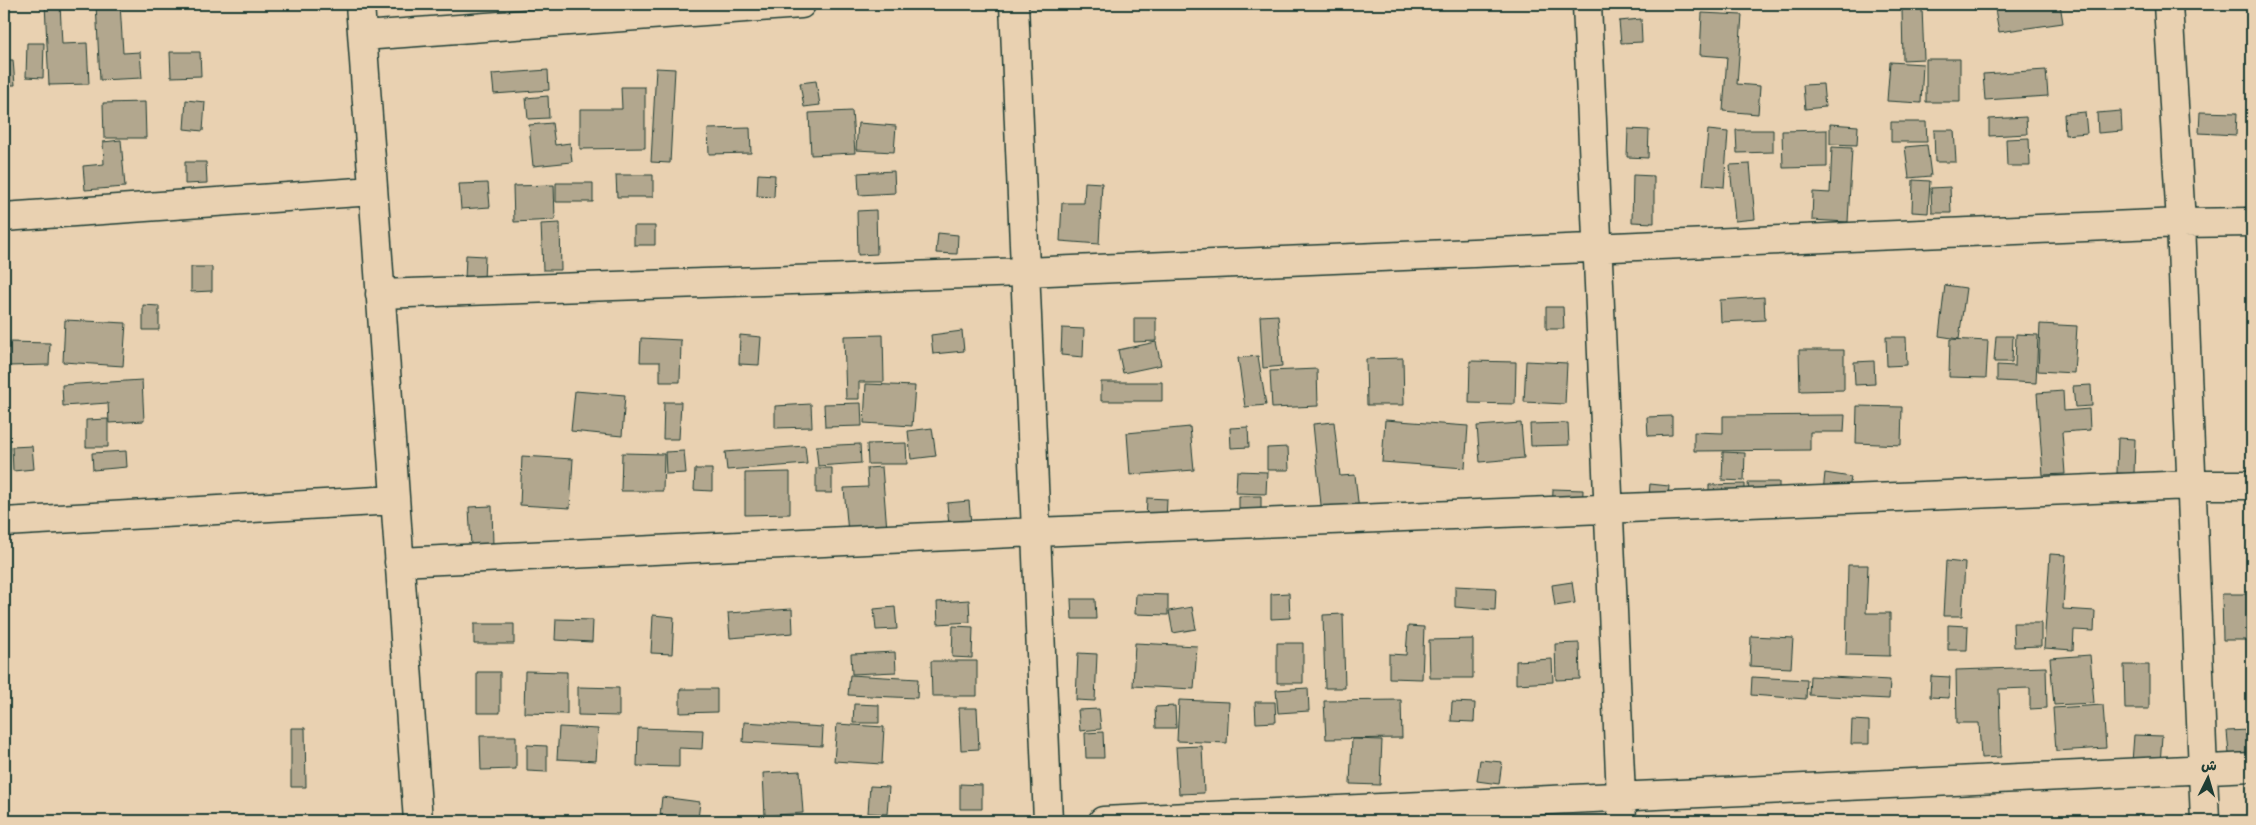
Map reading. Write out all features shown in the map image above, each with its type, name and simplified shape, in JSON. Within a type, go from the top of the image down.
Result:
[{"type":"street","points":[[360,4],[418,821]]},
{"type":"street","points":[[362,36],[801,4]]},
{"type":"street","points":[[1014,4],[1048,821]]},
{"type":"street","points":[[1586,4],[1621,809]]},
{"type":"street","points":[[2168,4],[2181,223],[2205,821]]},
{"type":"street","points":[[4,217],[373,191]]},
{"type":"street","points":[[380,294],[1025,272],[2181,223],[2252,222]]},
{"type":"street","points":[[399,562],[1036,532],[2191,485],[2252,485]]},
{"type":"street","points":[[4,522],[395,500]]},
{"type":"street","points":[[1103,821],[1621,809],[2252,767]]},
{"type":"building","points":[[45,4],[60,4],[62,44],[87,43],[89,84],[49,85]]},
{"type":"building","points":[[96,4],[120,4],[123,53],[140,52],[142,78],[100,80]]},
{"type":"building","points":[[2032,4],[2060,4],[2063,23],[1999,32],[1995,9]]},
{"type":"building","points":[[1922,8],[1924,59],[1903,60],[1902,9]]},
{"type":"building","points":[[1702,13],[1742,15],[1737,84],[1760,86],[1758,114],[1723,111],[1727,57],[1700,55]]},
{"type":"building","points":[[1641,19],[1642,42],[1621,43],[1619,21]]},
{"type":"building","points":[[27,43],[44,43],[43,78],[26,77]]},
{"type":"building","points":[[170,52],[200,52],[201,76],[171,77]]},
{"type":"building","points":[[1926,59],[1960,59],[1960,102],[1926,102]]},
{"type":"building","points":[[4,60],[13,60],[15,85],[4,85]]},
{"type":"building","points":[[1890,62],[1923,64],[1921,103],[1887,101]]},
{"type":"building","points":[[656,68],[675,69],[670,163],[651,162]]},
{"type":"building","points":[[548,70],[549,90],[494,94],[492,74]]},
{"type":"building","points":[[2046,70],[2048,96],[1985,100],[1983,74]]},
{"type":"building","points":[[816,81],[820,105],[804,107],[800,83]]},
{"type":"building","points":[[1823,84],[1825,107],[1805,109],[1803,85]]},
{"type":"building","points":[[621,87],[645,87],[645,148],[580,149],[580,109],[622,109]]},
{"type":"building","points":[[548,96],[549,118],[528,119],[526,98]]},
{"type":"building","points":[[186,100],[205,102],[203,131],[184,129]]},
{"type":"building","points":[[145,102],[146,138],[104,138],[103,103]]},
{"type":"building","points":[[852,111],[855,153],[811,155],[809,113]]},
{"type":"building","points":[[2121,111],[2122,131],[2098,133],[2097,113]]},
{"type":"building","points":[[2085,112],[2087,133],[2065,135],[2064,114]]},
{"type":"building","points":[[2200,112],[2237,113],[2236,135],[2199,133]]},
{"type":"building","points":[[2026,117],[2027,134],[1989,136],[1989,119]]},
{"type":"building","points":[[1891,122],[1926,122],[1927,142],[1891,142]]},
{"type":"building","points":[[552,123],[555,145],[570,143],[572,162],[533,166],[529,125]]},
{"type":"building","points":[[858,123],[896,126],[894,152],[856,150]]},
{"type":"building","points":[[1830,124],[1858,126],[1857,145],[1830,144]]},
{"type":"building","points":[[750,128],[751,153],[709,154],[708,129]]},
{"type":"building","points":[[1628,129],[1649,130],[1648,158],[1627,157]]},
{"type":"building","points":[[1708,130],[1728,132],[1724,187],[1703,185]]},
{"type":"building","points":[[1736,130],[1773,130],[1773,152],[1737,153]]},
{"type":"building","points":[[1827,130],[1827,167],[1783,168],[1782,131]]},
{"type":"building","points":[[1934,130],[1954,130],[1956,162],[1935,162]]},
{"type":"building","points":[[2029,138],[2030,166],[2007,166],[2006,139]]},
{"type":"building","points":[[121,140],[125,187],[85,190],[83,166],[104,164],[103,142]]},
{"type":"building","points":[[1927,145],[1931,176],[1909,178],[1905,147]]},
{"type":"building","points":[[1832,147],[1852,148],[1848,222],[1812,220],[1813,192],[1830,193]]},
{"type":"building","points":[[185,162],[206,162],[207,183],[185,184]]},
{"type":"building","points":[[1750,164],[1755,219],[1735,221],[1730,165]]},
{"type":"building","points":[[894,171],[895,193],[859,195],[858,173]]},
{"type":"building","points":[[758,174],[775,175],[774,197],[757,196]]},
{"type":"building","points":[[616,175],[653,175],[653,197],[617,197]]},
{"type":"building","points":[[1633,175],[1654,176],[1654,223],[1632,222]]},
{"type":"building","points":[[1913,180],[1930,181],[1928,213],[1912,212]]},
{"type":"building","points":[[1085,182],[1102,183],[1099,244],[1060,241],[1062,203],[1084,203]]},
{"type":"building","points":[[488,183],[490,207],[461,209],[459,184]]},
{"type":"building","points":[[556,183],[593,183],[593,202],[556,202]]},
{"type":"building","points":[[554,185],[555,220],[514,222],[513,186]]},
{"type":"building","points":[[1950,187],[1951,213],[1932,213],[1931,188]]},
{"type":"building","points":[[876,210],[877,254],[858,255],[857,211]]},
{"type":"building","points":[[560,223],[561,270],[543,270],[541,224]]},
{"type":"building","points":[[634,226],[655,226],[655,245],[634,245]]},
{"type":"building","points":[[938,233],[958,235],[957,254],[936,253]]},
{"type":"building","points":[[466,255],[485,256],[484,281],[465,280]]},
{"type":"building","points":[[191,267],[212,267],[212,291],[191,292]]},
{"type":"building","points":[[1945,285],[1966,288],[1959,339],[1939,336]]},
{"type":"building","points":[[1764,297],[1765,320],[1721,322],[1720,300]]},
{"type":"building","points":[[143,305],[159,306],[159,330],[143,330]]},
{"type":"building","points":[[1546,307],[1563,307],[1564,329],[1546,329]]},
{"type":"building","points":[[1278,315],[1282,366],[1263,368],[1260,316]]},
{"type":"building","points":[[1134,318],[1156,318],[1156,341],[1134,342]]},
{"type":"building","points":[[65,320],[126,323],[123,366],[63,362]]},
{"type":"building","points":[[2040,324],[2077,326],[2074,373],[2038,371]]},
{"type":"building","points":[[1062,328],[1084,329],[1083,357],[1061,355]]},
{"type":"building","points":[[962,331],[964,351],[933,354],[931,335]]},
{"type":"building","points":[[2016,334],[2038,335],[2036,383],[1997,381],[1997,365],[2015,366]]},
{"type":"building","points":[[740,335],[761,337],[759,365],[739,364]]},
{"type":"building","points":[[883,335],[884,382],[859,382],[859,399],[846,399],[844,336]]},
{"type":"building","points":[[1996,336],[2013,336],[2012,362],[1994,362]]},
{"type":"building","points":[[1886,337],[1906,337],[1907,365],[1887,366]]},
{"type":"building","points":[[641,338],[681,340],[680,382],[660,382],[660,362],[640,362]]},
{"type":"building","points":[[1950,339],[1988,341],[1986,378],[1949,377]]},
{"type":"building","points":[[8,342],[50,343],[49,365],[8,366]]},
{"type":"building","points":[[1156,342],[1161,365],[1123,373],[1118,350]]},
{"type":"building","points":[[1799,350],[1844,350],[1844,390],[1800,391]]},
{"type":"building","points":[[1258,356],[1266,405],[1245,407],[1238,358]]},
{"type":"building","points":[[1403,358],[1404,405],[1367,405],[1366,359]]},
{"type":"building","points":[[1470,361],[1516,362],[1515,404],[1469,403]]},
{"type":"building","points":[[1526,361],[1567,363],[1565,404],[1524,402]]},
{"type":"building","points":[[1874,361],[1875,384],[1855,385],[1854,362]]},
{"type":"building","points":[[1317,369],[1318,406],[1272,408],[1270,371]]},
{"type":"building","points":[[142,380],[144,421],[109,423],[108,403],[63,406],[62,385]]},
{"type":"building","points":[[1101,382],[1162,382],[1162,401],[1101,401]]},
{"type":"building","points":[[866,384],[915,386],[912,426],[864,423]]},
{"type":"building","points":[[2091,385],[2092,406],[2075,407],[2073,386]]},
{"type":"building","points":[[575,391],[625,395],[622,436],[571,431]]},
{"type":"building","points":[[2063,391],[2064,411],[2089,409],[2090,430],[2062,432],[2065,474],[2043,475],[2037,393]]},
{"type":"building","points":[[664,402],[681,402],[679,439],[663,439]]},
{"type":"building","points":[[861,403],[862,426],[825,427],[824,404]]},
{"type":"building","points":[[811,404],[812,427],[775,428],[775,406]]},
{"type":"building","points":[[1857,406],[1902,407],[1901,445],[1856,443]]},
{"type":"building","points":[[1845,415],[1844,432],[1810,432],[1810,450],[1694,451],[1694,432],[1723,433],[1723,416]]},
{"type":"building","points":[[1672,416],[1672,435],[1648,436],[1647,417]]},
{"type":"building","points":[[108,419],[108,447],[86,447],[86,420]]},
{"type":"building","points":[[1385,420],[1468,426],[1465,468],[1382,462]]},
{"type":"building","points":[[1334,422],[1340,476],[1355,475],[1359,511],[1322,515],[1313,424]]},
{"type":"building","points":[[1521,423],[1524,458],[1480,462],[1477,426]]},
{"type":"building","points":[[1568,423],[1569,445],[1531,446],[1530,424]]},
{"type":"building","points":[[1190,427],[1194,470],[1130,475],[1127,433]]},
{"type":"building","points":[[1248,427],[1249,447],[1231,448],[1230,428]]},
{"type":"building","points":[[932,428],[936,456],[911,459],[908,431]]},
{"type":"building","points":[[2118,438],[2135,439],[2134,474],[2117,473]]},
{"type":"building","points":[[906,443],[907,464],[868,464],[867,444]]},
{"type":"building","points":[[860,444],[861,463],[818,466],[816,446]]},
{"type":"building","points":[[32,446],[34,469],[13,471],[12,447]]},
{"type":"building","points":[[805,446],[807,464],[727,470],[725,452]]},
{"type":"building","points":[[1288,447],[1289,470],[1267,470],[1267,448]]},
{"type":"building","points":[[126,451],[127,467],[93,470],[92,453]]},
{"type":"building","points":[[684,451],[686,473],[666,474],[665,452]]},
{"type":"building","points":[[1723,452],[1745,453],[1744,481],[1722,480]]},
{"type":"building","points":[[622,453],[664,454],[663,491],[621,491]]},
{"type":"building","points":[[522,456],[573,459],[570,508],[520,505]]},
{"type":"building","points":[[882,467],[887,530],[848,533],[844,488],[868,487],[867,468]]},
{"type":"building","points":[[816,468],[832,468],[832,493],[816,493]]},
{"type":"building","points":[[695,469],[712,469],[712,491],[694,490]]},
{"type":"building","points":[[1237,471],[1267,472],[1266,494],[1236,493]]},
{"type":"building","points":[[790,472],[790,514],[745,515],[745,473]]},
{"type":"building","points":[[1825,473],[1851,477],[1848,496],[1823,492]]},
{"type":"building","points":[[1748,482],[1779,482],[1779,500],[1749,499]]},
{"type":"building","points":[[1650,484],[1669,486],[1667,509],[1648,507]]},
{"type":"building","points":[[1745,484],[1745,501],[1709,502],[1709,485]]},
{"type":"building","points":[[1553,489],[1583,490],[1582,520],[1552,520]]},
{"type":"building","points":[[1239,496],[1261,496],[1261,513],[1239,513]]},
{"type":"building","points":[[1147,498],[1167,499],[1166,521],[1146,520]]},
{"type":"building","points":[[969,501],[971,524],[949,526],[947,503]]},
{"type":"building","points":[[492,506],[493,546],[471,547],[469,507]]},
{"type":"building","points":[[2050,554],[2066,555],[2063,609],[2095,611],[2094,631],[2074,630],[2073,650],[2044,648]]},
{"type":"building","points":[[1946,561],[1965,563],[1962,616],[1943,616]]},
{"type":"building","points":[[1848,565],[1868,565],[1866,613],[1890,613],[1890,656],[1846,655]]},
{"type":"building","points":[[1572,582],[1575,603],[1555,606],[1552,585]]},
{"type":"building","points":[[1455,586],[1496,588],[1495,610],[1455,607]]},
{"type":"building","points":[[1289,593],[1290,618],[1271,619],[1271,594]]},
{"type":"building","points":[[1136,594],[1168,595],[1168,615],[1135,614]]},
{"type":"building","points":[[2222,594],[2251,594],[2251,640],[2223,640]]},
{"type":"building","points":[[1071,599],[1095,599],[1096,619],[1072,619]]},
{"type":"building","points":[[969,600],[970,622],[938,624],[937,602]]},
{"type":"building","points":[[895,607],[897,629],[876,630],[874,609]]},
{"type":"building","points":[[1192,607],[1196,629],[1173,633],[1169,611]]},
{"type":"building","points":[[792,609],[793,633],[730,638],[728,613]]},
{"type":"building","points":[[1343,614],[1345,688],[1325,688],[1323,615]]},
{"type":"building","points":[[653,615],[674,617],[672,654],[651,653]]},
{"type":"building","points":[[556,619],[593,620],[592,642],[555,640]]},
{"type":"building","points":[[2013,623],[2041,623],[2041,646],[2014,647]]},
{"type":"building","points":[[474,624],[514,624],[514,644],[474,644]]},
{"type":"building","points":[[1948,625],[1968,626],[1967,650],[1948,650]]},
{"type":"building","points":[[953,626],[973,627],[972,658],[952,657]]},
{"type":"building","points":[[1408,626],[1424,627],[1422,679],[1389,678],[1389,654],[1406,655]]},
{"type":"building","points":[[1751,636],[1793,638],[1791,668],[1750,666]]},
{"type":"building","points":[[1473,639],[1473,678],[1430,678],[1429,640]]},
{"type":"building","points":[[1135,643],[1197,646],[1194,689],[1133,686]]},
{"type":"building","points":[[1277,643],[1303,643],[1303,683],[1277,683]]},
{"type":"building","points":[[1579,643],[1580,679],[1556,680],[1555,644]]},
{"type":"building","points":[[895,652],[896,672],[852,674],[851,654]]},
{"type":"building","points":[[1078,653],[1097,654],[1095,701],[1076,700]]},
{"type":"building","points":[[2090,655],[2094,703],[2054,705],[2050,658]]},
{"type":"building","points":[[1552,659],[1553,682],[1516,684],[1516,661]]},
{"type":"building","points":[[931,661],[977,661],[977,696],[932,696]]},
{"type":"building","points":[[2124,665],[2149,665],[2149,709],[2125,709]]},
{"type":"building","points":[[2046,667],[2047,708],[2030,709],[2030,688],[1999,689],[2001,757],[1981,758],[1979,723],[1957,723],[1956,670]]},
{"type":"building","points":[[525,671],[567,672],[567,714],[524,713]]},
{"type":"building","points":[[477,672],[500,672],[500,713],[477,713]]},
{"type":"building","points":[[850,675],[918,679],[917,698],[848,695]]},
{"type":"building","points":[[1810,676],[1890,680],[1889,699],[1809,695]]},
{"type":"building","points":[[1931,676],[1950,677],[1949,698],[1930,697]]},
{"type":"building","points":[[1752,677],[1807,680],[1806,699],[1751,695]]},
{"type":"building","points":[[578,687],[619,688],[619,716],[578,715]]},
{"type":"building","points":[[1308,688],[1309,711],[1278,713],[1276,690]]},
{"type":"building","points":[[680,689],[717,689],[717,712],[680,713]]},
{"type":"building","points":[[1179,700],[1229,702],[1227,743],[1177,741]]},
{"type":"building","points":[[1401,700],[1402,738],[1326,739],[1324,701]]},
{"type":"building","points":[[1255,702],[1275,702],[1276,722],[1256,723]]},
{"type":"building","points":[[1452,702],[1475,703],[1474,722],[1451,721]]},
{"type":"building","points":[[854,704],[879,705],[879,723],[853,723]]},
{"type":"building","points":[[2103,705],[2106,748],[2056,751],[2053,708]]},
{"type":"building","points":[[1175,706],[1176,728],[1156,728],[1155,707]]},
{"type":"building","points":[[959,708],[977,708],[979,749],[961,750]]},
{"type":"building","points":[[1099,709],[1101,729],[1080,731],[1078,710]]},
{"type":"building","points":[[1852,720],[1869,721],[1869,744],[1851,744]]},
{"type":"building","points":[[744,722],[823,727],[822,746],[743,742]]},
{"type":"building","points":[[837,724],[884,727],[882,764],[834,761]]},
{"type":"building","points":[[559,727],[598,729],[596,761],[557,759]]},
{"type":"building","points":[[291,728],[305,728],[306,787],[291,787]]},
{"type":"building","points":[[638,728],[703,730],[702,749],[679,748],[679,767],[637,766]]},
{"type":"building","points":[[2250,730],[2251,752],[2229,754],[2227,731]]},
{"type":"building","points":[[1103,732],[1104,758],[1086,758],[1085,733]]},
{"type":"building","points":[[2134,735],[2162,736],[2160,764],[2132,762]]},
{"type":"building","points":[[480,736],[516,736],[516,769],[481,770]]},
{"type":"building","points":[[1352,739],[1382,740],[1380,785],[1350,784]]},
{"type":"building","points":[[527,745],[547,746],[547,772],[527,771]]},
{"type":"building","points":[[1202,746],[1204,793],[1179,794],[1176,747]]},
{"type":"building","points":[[1480,760],[1502,762],[1499,784],[1477,781]]},
{"type":"building","points":[[800,771],[803,813],[765,816],[763,773]]},
{"type":"building","points":[[960,784],[982,785],[982,809],[960,809]]},
{"type":"building","points":[[870,786],[889,787],[887,814],[868,813]]},
{"type":"building","points":[[662,797],[700,802],[698,819],[660,815]]}]
